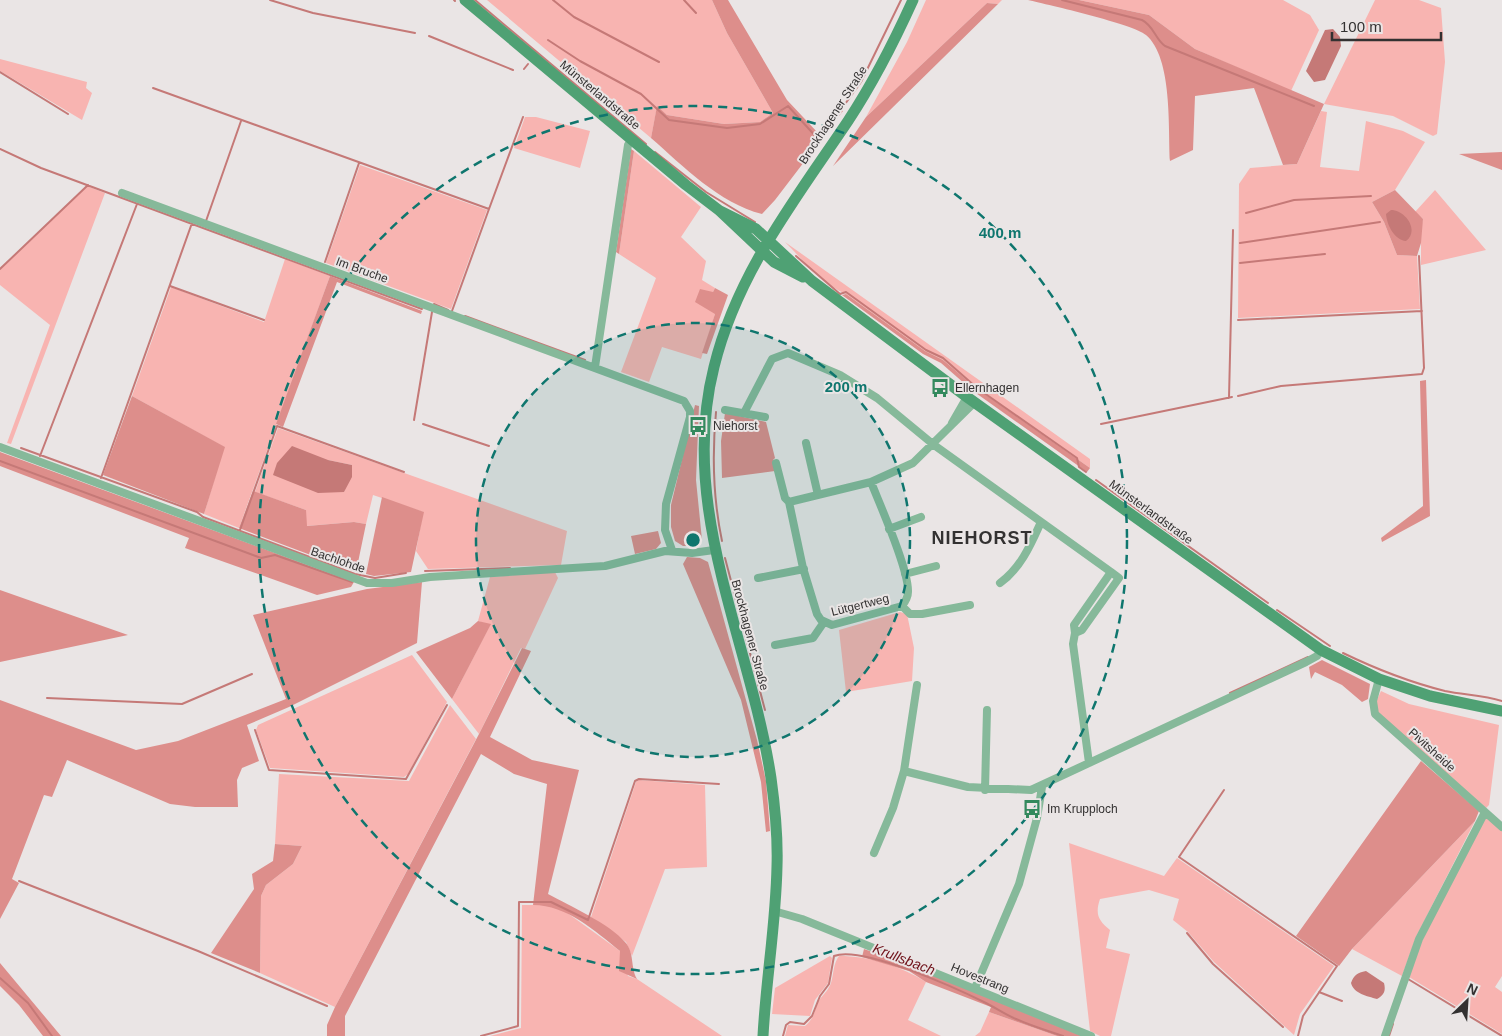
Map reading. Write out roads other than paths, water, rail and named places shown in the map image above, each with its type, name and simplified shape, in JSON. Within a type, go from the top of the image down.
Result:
[{"type":"main road","name":"Münsterlandstraße","points":[[465,0],[720,210],[774,262],[812,281]]},
{"type":"main road","name":"Brockhagener Straße","points":[[763,1036],[774,911],[777,844],[770,776],[762,737],[714,550],[705,478],[704,444],[707,405],[713,369],[725,327],[741,289],[768,239],[876,75],[913,0]]},
{"type":"main road","name":"Münsterlandstraße","points":[[720,210],[756,229],[812,281],[971,400],[1321,650],[1379,679],[1430,696],[1502,711]]},
{"type":"street","points":[[595,367],[628,145],[632,139]]},
{"type":"street","name":"Im Bruche","points":[[122,193],[679,398],[688,405],[690,417],[666,504],[665,530],[672,550]]},
{"type":"street","points":[[744,413],[772,359],[788,353],[840,374],[892,409],[934,445],[1119,578],[1082,630],[1075,633],[1073,644],[1090,763]]},
{"type":"street","points":[[789,502],[870,482],[913,463],[934,445],[951,425],[963,417],[971,400]]},
{"type":"street","points":[[725,410],[765,417]]},
{"type":"street","points":[[806,443],[818,495]]},
{"type":"street","name":"Bachlohde","points":[[0,447],[367,582],[392,583],[430,577],[605,566],[672,550],[692,553],[714,550]]},
{"type":"street","name":"Lütgertweg","points":[[776,463],[785,498],[789,502],[804,570],[817,614],[824,622],[832,625],[902,606],[908,594],[905,574],[870,482]]},
{"type":"street","points":[[889,529],[921,517]]},
{"type":"street","points":[[1000,582],[1010,576],[1018,566],[1041,522]]},
{"type":"street","points":[[905,574],[936,566]]},
{"type":"street","points":[[758,578],[804,570]]},
{"type":"street","name":"Lütgertweg","points":[[902,606],[910,614],[922,614],[970,605]]},
{"type":"street","name":"Lütgertweg","points":[[775,645],[813,638],[824,622]]},
{"type":"street","points":[[904,772],[985,790],[1031,790],[1042,787],[1306,662],[1317,656],[1321,650]]},
{"type":"street","name":"Pivitsheide","points":[[1379,679],[1373,701],[1375,714],[1502,828]]},
{"type":"street","points":[[874,853],[893,808],[904,772],[917,685]]},
{"type":"street","points":[[985,790],[987,710]]},
{"type":"street","points":[[975,988],[1019,884],[1037,818],[1042,787]]},
{"type":"street","points":[[1385,1036],[1419,939],[1485,812]]},
{"type":"street","name":"Hovestrang","points":[[774,911],[802,919],[1092,1036]]},
{"type":"waterway","points":[[270,0],[313,13],[415,33]]},
{"type":"waterway","points":[[475,0],[646,144]]},
{"type":"waterway","points":[[553,0],[574,17],[659,62]]},
{"type":"waterway","points":[[684,0],[696,13]]},
{"type":"waterway","points":[[548,40],[580,61],[641,94],[669,120],[727,128],[760,124],[788,106],[819,140],[861,82],[901,0]]},
{"type":"waterway","points":[[1062,0],[1142,20],[1165,46],[1314,106]]},
{"type":"waterway","points":[[429,36],[513,70]]},
{"type":"waterway","points":[[524,69],[528,64]]},
{"type":"waterway","points":[[0,72],[68,114]]},
{"type":"waterway","points":[[153,88],[489,209],[452,311]]},
{"type":"waterway","points":[[489,209],[523,117]]},
{"type":"waterway","points":[[206,221],[241,121]]},
{"type":"waterway","points":[[0,149],[41,168],[422,309]]},
{"type":"waterway","points":[[655,152],[706,192],[755,222]]},
{"type":"waterway","points":[[325,262],[359,163]]},
{"type":"waterway","points":[[0,269],[88,185]]},
{"type":"waterway","points":[[1246,213],[1294,200],[1371,196]]},
{"type":"waterway","points":[[40,456],[137,204]]},
{"type":"waterway","points":[[1240,243],[1380,222]]},
{"type":"waterway","points":[[101,478],[192,223]]},
{"type":"waterway","points":[[1229,398],[1233,230]]},
{"type":"waterway","points":[[1240,263],[1325,254]]},
{"type":"waterway","points":[[796,256],[840,294],[846,292],[926,350],[943,358],[977,388],[1077,458],[1079,467],[1086,472]]},
{"type":"waterway","points":[[1238,396],[1281,386],[1422,374],[1424,368],[1419,256]]},
{"type":"waterway","points":[[170,286],[264,320]]},
{"type":"waterway","points":[[434,304],[448,310]]},
{"type":"waterway","points":[[1238,320],[1422,311]]},
{"type":"waterway","points":[[414,420],[432,312]]},
{"type":"waterway","points":[[465,316],[585,360]]},
{"type":"waterway","points":[[1101,424],[1232,397]]},
{"type":"waterway","points":[[716,412],[714,476],[722,541]]},
{"type":"waterway","points":[[423,424],[489,446]]},
{"type":"waterway","points":[[240,530],[277,426],[404,472]]},
{"type":"waterway","points":[[21,448],[197,512],[203,517],[355,574],[375,578],[406,573]]},
{"type":"waterway","points":[[0,461],[261,558],[275,555],[352,582]]},
{"type":"waterway","points":[[1096,480],[1268,603]]},
{"type":"waterway","points":[[725,558],[765,710]]},
{"type":"waterway","points":[[425,571],[510,568]]},
{"type":"waterway","points":[[1277,610],[1330,646]]},
{"type":"waterway","points":[[1343,653],[1380,670],[1419,684],[1445,691],[1488,697],[1502,701]]},
{"type":"waterway","points":[[1230,693],[1308,657]]},
{"type":"waterway","points":[[47,698],[182,704],[252,674]]},
{"type":"waterway","points":[[255,730],[269,770],[406,779],[447,705]]},
{"type":"waterway","points":[[481,1036],[518,1026],[519,902],[551,902],[588,920],[635,781],[639,779],[719,784]]},
{"type":"waterway","points":[[1224,790],[1179,857],[1337,966],[1303,1016],[1298,1036]]},
{"type":"waterway","points":[[19,881],[198,951],[327,1006]]},
{"type":"waterway","points":[[1187,933],[1213,964],[1283,1027]]},
{"type":"waterway","name":"Krullsbach","points":[[783,1036],[786,1025],[790,1022],[804,1024],[812,1016],[820,996],[829,984],[834,956],[847,954],[887,962],[910,970],[973,997],[1008,1016],[1063,1036]]},
{"type":"waterway","name":"Krullsbach","points":[[0,978],[28,1003],[52,1036]]},
{"type":"waterway","points":[[1408,979],[1502,1036]]},
{"type":"waterway","points":[[1319,992],[1342,1001]]},
{"type":"waterway","points":[[1389,1036],[1393,1024]]},
{"type":"place","name":"Ellernhagen","points":[[940,388]]},
{"type":"place","name":"Niehorst","points":[[698,426]]},
{"type":"place","name":"Im Krupploch","points":[[1032,809]]},
{"type":"district","name":"NIEHORST","points":[[982,538]]}]
